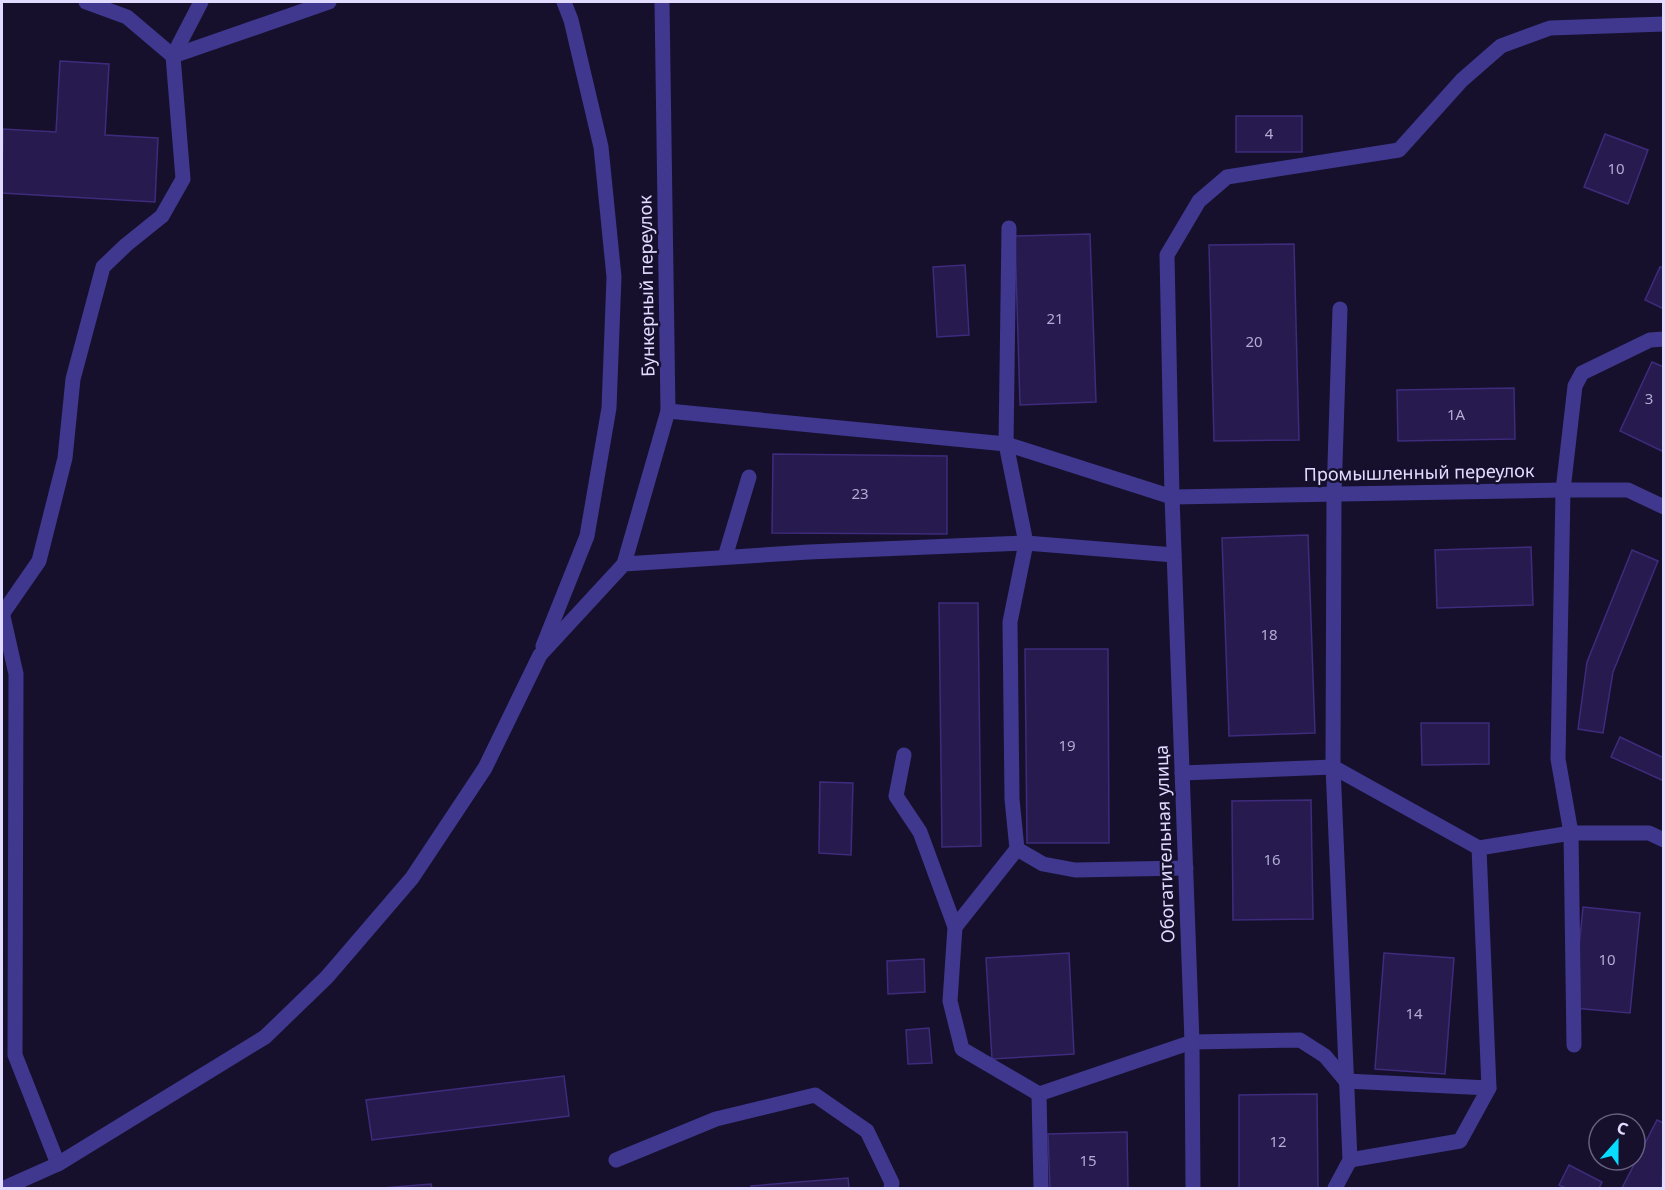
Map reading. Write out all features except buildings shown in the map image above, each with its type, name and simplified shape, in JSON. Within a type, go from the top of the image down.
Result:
[{"type":"street","points":[[86,2],[127,17],[172,56]]},
{"type":"street","points":[[58,1164],[15,1055],[16,674],[2,613],[39,561],[65,458],[73,379],[103,267],[162,216],[183,179],[172,56],[201,2]]},
{"type":"street","points":[[172,56],[329,2]]},
{"type":"street","points":[[4,1188],[58,1164],[265,1037],[327,977],[412,878],[485,768],[540,655],[587,536],[609,408],[614,277],[602,147],[571,20],[564,2]]},
{"type":"street","name":"Бункерный переулок","points":[[624,564],[668,411],[662,2]]},
{"type":"street","name":"Обогатительная улица","points":[[1193,1188],[1192,1042],[1172,497],[1167,255],[1199,201],[1227,177],[1399,150],[1462,80],[1501,46],[1550,28],[1664,24]]},
{"type":"street","points":[[955,927],[1017,849],[1012,799],[1011,622],[1026,543],[1006,444],[1009,228]]},
{"type":"street","points":[[1335,1188],[1350,1160],[1333,767],[1334,495],[1340,309]]},
{"type":"street","points":[[1574,1045],[1570,834],[1558,759],[1563,490],[1575,386],[1582,373],[1650,340],[1664,339]]},
{"type":"street","name":"Промышленный переулок","points":[[668,411],[1006,444],[1172,497],[1628,490],[1664,507]]},
{"type":"street","points":[[725,557],[749,477]]},
{"type":"street","points":[[540,655],[624,564],[809,552],[1026,543],[1174,555]]},
{"type":"street","points":[[904,755],[896,796],[920,832],[955,927],[950,1001],[962,1049],[1039,1094],[1192,1042],[1300,1040],[1325,1056],[1346,1081],[1489,1088]]},
{"type":"street","points":[[1182,773],[1333,767],[1479,848],[1570,834],[1649,834],[1664,840]]},
{"type":"street","points":[[1350,1160],[1460,1141],[1489,1088],[1479,848]]},
{"type":"street","points":[[1017,849],[1043,864],[1075,870],[1186,868]]},
{"type":"street","points":[[1039,1094],[1041,1188]]},
{"type":"street","points":[[616,1160],[716,1119],[815,1095],[867,1131],[891,1183],[891,1188]]}]
